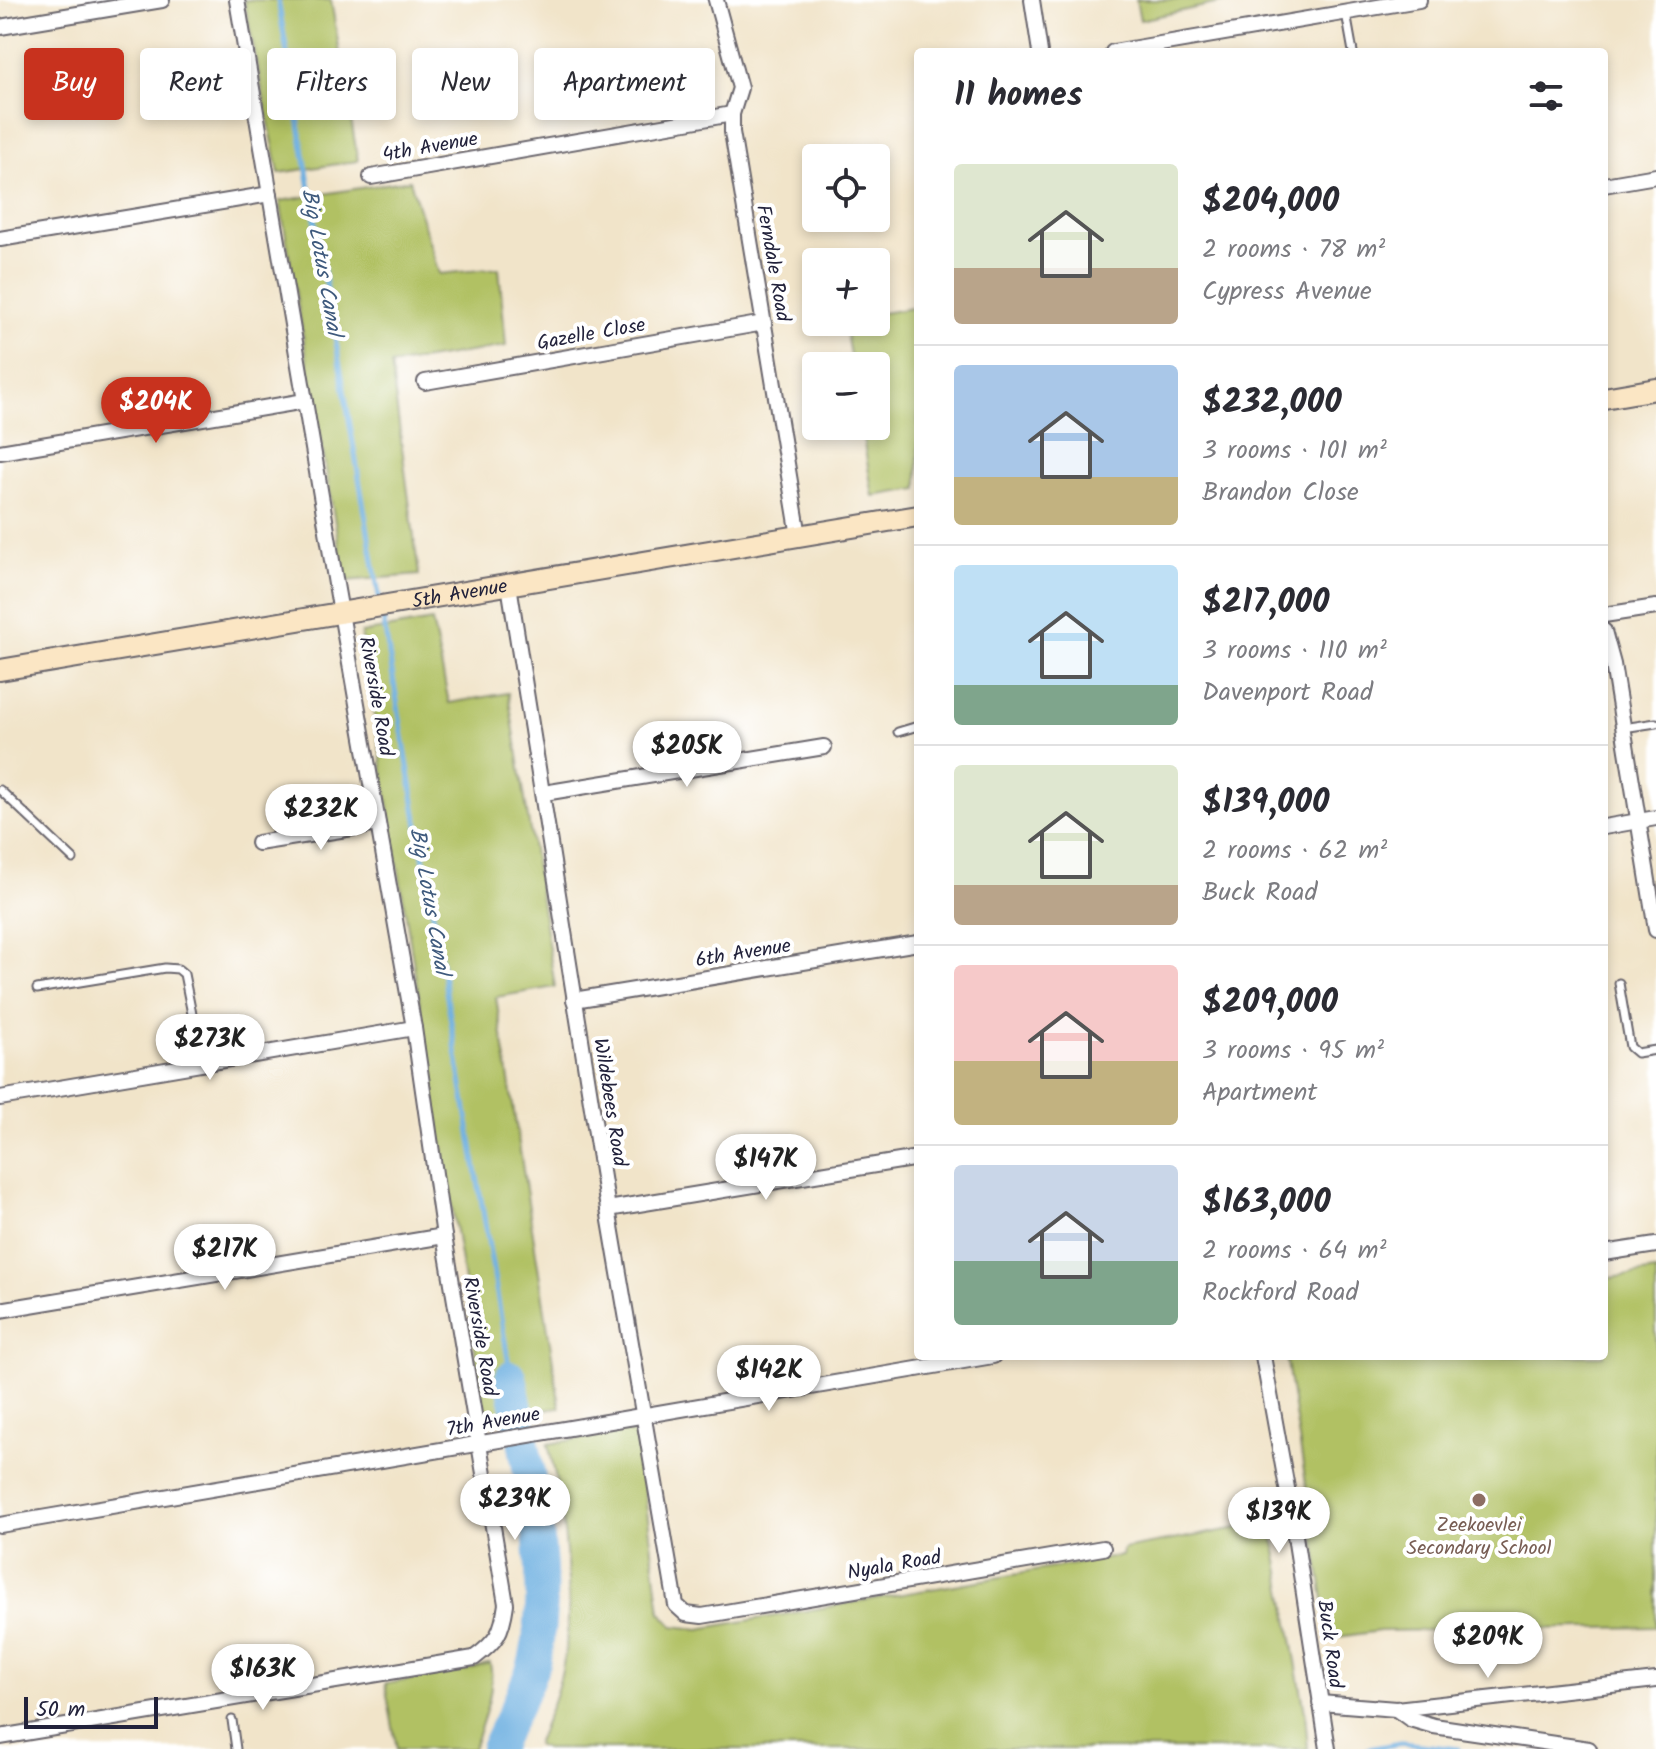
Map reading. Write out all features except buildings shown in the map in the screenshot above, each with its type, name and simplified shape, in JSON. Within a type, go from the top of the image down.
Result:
[{"type":"main road","points":[[1608,397],[1656,389]]},
{"type":"main road","name":"5th Avenue","points":[[0,670],[914,517]]},
{"type":"street","points":[[0,27],[162,0]]},
{"type":"street","name":"Riverside Road","points":[[0,1737],[474,1658],[490,1647],[498,1636],[506,1604],[444,1236],[414,1028],[237,0]]},
{"type":"street","name":"Ferndale Road","points":[[716,0],[740,88],[732,114],[732,132],[799,536]]},
{"type":"street","points":[[1032,0],[1039,48]]},
{"type":"street","points":[[1140,48],[1419,0]]},
{"type":"street","name":"4th Avenue","points":[[371,177],[732,114]]},
{"type":"street","points":[[1608,184],[1656,176]]},
{"type":"street","points":[[0,239],[270,194]]},
{"type":"street","name":"Gazelle Close","points":[[425,382],[764,323]]},
{"type":"street","points":[[0,452],[305,401]]},
{"type":"street","name":"Wildebees Road","points":[[509,585],[608,1209],[676,1605],[691,1617]]},
{"type":"street","points":[[1608,614],[1656,607]]},
{"type":"street","points":[[1608,646],[1656,930]]},
{"type":"street","points":[[544,793],[824,747]]},
{"type":"street","points":[[1608,826],[1656,818]]},
{"type":"street","points":[[258,843],[378,824]]},
{"type":"street","name":"6th Avenue","points":[[574,1000],[914,944]]},
{"type":"street","points":[[0,1098],[414,1028]]},
{"type":"street","points":[[608,1209],[914,1159]]},
{"type":"street","points":[[0,1310],[444,1236]]},
{"type":"street","points":[[1608,1252],[1656,1245]]},
{"type":"street","name":"7th Avenue","points":[[0,1525],[970,1360]]},
{"type":"street","name":"Buck Road","points":[[1264,1360],[1291,1510],[1328,1749]]},
{"type":"street","name":"Nyala Road","points":[[691,1617],[1103,1548]]},
{"type":"street","points":[[1320,1703],[1396,1709],[1656,1680]]},
{"type":"street","points":[[1396,1709],[1410,1719],[1434,1726],[1589,1749]]},
{"type":"lane","points":[[1346,13],[1352,48]]},
{"type":"lane","points":[[1623,728],[1656,723]]},
{"type":"lane","points":[[898,732],[914,727]]},
{"type":"lane","points":[[0,790],[73,859]]},
{"type":"lane","points":[[37,989],[165,968],[178,969],[186,981],[202,1064]]},
{"type":"lane","points":[[1619,983],[1630,1047],[1637,1053],[1656,1050]]},
{"type":"lane","points":[[232,1720],[236,1749]]},
{"type":"green space","points":[[244,0],[331,0],[339,48],[267,48],[267,114]]},
{"type":"green space","points":[[1136,0],[1233,0],[1140,20]]},
{"type":"green space","points":[[268,120],[351,120],[358,161],[279,173]]},
{"type":"green space","points":[[410,180],[439,274],[499,268],[506,346],[391,365],[419,575],[345,581],[280,201]]},
{"type":"green space","points":[[914,308],[914,490],[873,496],[863,440],[890,440],[890,352],[849,352],[847,336],[890,336],[890,312]]},
{"type":"green space","points":[[432,621],[449,703],[508,693],[555,987],[496,997],[560,1407],[486,1420],[361,633]]},
{"type":"green space","name":"Zeekoevlei Secondary School","points":[[1656,1271],[1656,1627],[1380,1631],[1330,1638],[1287,1360],[1608,1360],[1608,1278]]},
{"type":"green space","points":[[625,1431],[636,1435],[660,1612],[673,1626],[699,1629],[1122,1556],[1123,1549],[1271,1522],[1305,1712],[1308,1749],[545,1749],[536,1745],[559,1682],[568,1626],[564,1531],[548,1444]]},
{"type":"green space","points":[[490,1663],[490,1696],[473,1749],[397,1749],[385,1684],[464,1671]]},
{"type":"waterway","name":"Big Lotus Canal","points":[[278,0],[380,602]]},
{"type":"waterway","name":"Big Lotus Canal","points":[[382,612],[511,1377]]},
{"type":"waterway","name":"Big Lotus Canal","points":[[496,1749],[532,1669],[542,1588],[531,1481],[511,1377]]},
{"type":"waterway","points":[[1368,1749],[1401,1743],[1458,1749]]},
{"type":"place","name":"Zeekoevlei Secondary School","points":[[1479,1500]]}]
